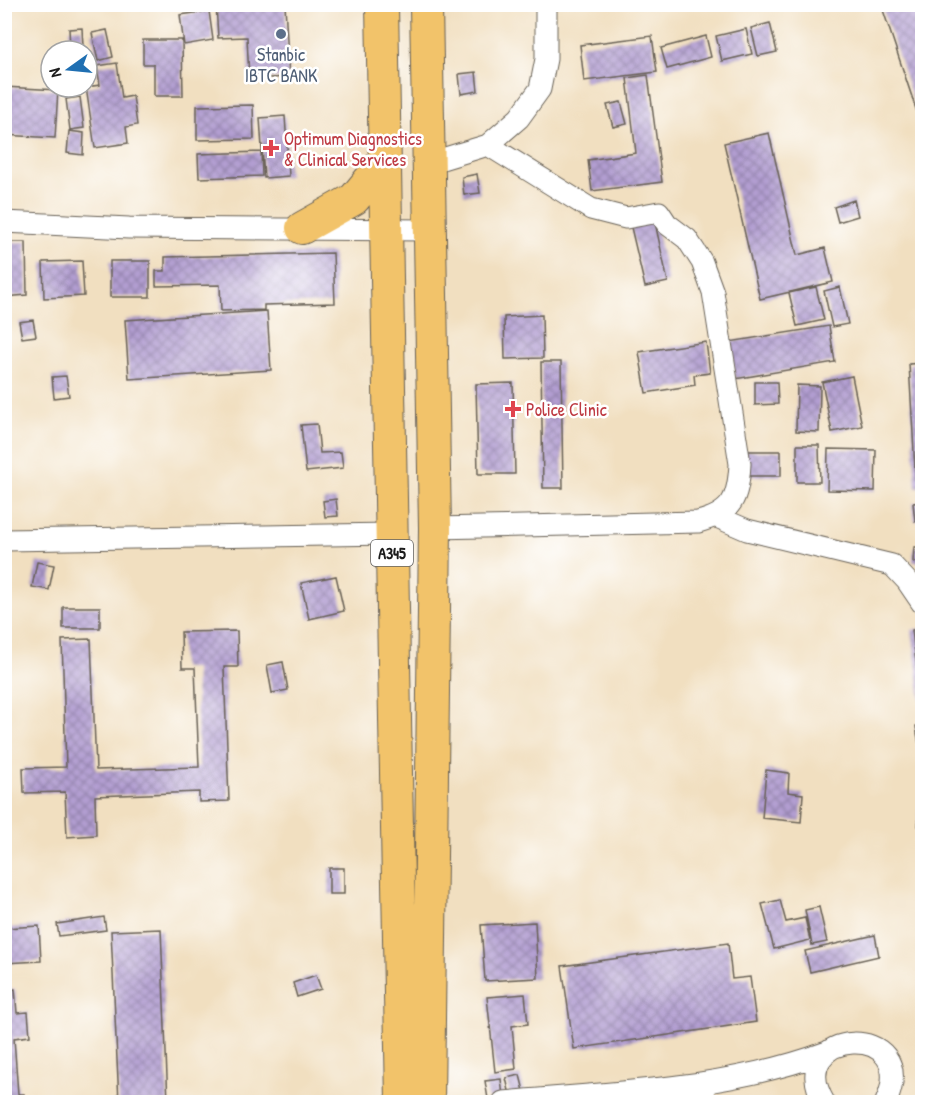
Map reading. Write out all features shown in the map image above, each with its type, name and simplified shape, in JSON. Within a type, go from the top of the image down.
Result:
[{"type":"highway","name":"A345","points":[[382,4],[402,1102]]},
{"type":"highway","name":"A345","points":[[426,4],[435,528],[428,1102]]},
{"type":"highway","points":[[302,228],[354,199],[385,161]]},
{"type":"street","points":[[429,163],[488,145],[519,118],[540,89],[546,59],[546,4]]},
{"type":"street","points":[[435,528],[698,522],[717,517],[733,502],[739,486],[740,464],[713,292],[702,262],[687,239],[667,224],[659,212],[626,218],[591,209],[488,145]]},
{"type":"street","points":[[4,222],[129,228],[429,230]]},
{"type":"street","points":[[717,517],[747,530],[892,565],[907,580],[922,603]]},
{"type":"street","points":[[4,540],[392,534]]},
{"type":"street","points":[[503,1102],[704,1093],[787,1067],[827,1052],[841,1044],[858,1041],[873,1046],[886,1057],[892,1072],[892,1089],[886,1102]]},
{"type":"street","points":[[824,1102],[817,1090],[817,1070],[827,1052]]},
{"type":"building","points":[[216,4],[285,4],[289,77],[249,79],[247,37],[218,38]]},
{"type":"building","points":[[881,4],[922,4],[922,114],[918,115]]},
{"type":"building","points":[[209,11],[213,40],[184,45],[180,15]]},
{"type":"building","points":[[770,23],[777,52],[758,56],[751,28]]},
{"type":"building","points":[[82,28],[83,39],[70,39],[69,29]]},
{"type":"building","points":[[746,29],[752,54],[722,61],[716,36]]},
{"type":"building","points":[[107,30],[113,57],[99,61],[99,39],[93,39],[92,33]]},
{"type":"building","points":[[652,36],[657,72],[584,81],[580,45]]},
{"type":"building","points":[[706,36],[711,57],[667,69],[661,48]]},
{"type":"building","points":[[143,40],[182,40],[183,96],[154,96],[154,64],[143,64]]},
{"type":"building","points":[[117,63],[122,98],[133,96],[137,125],[126,127],[128,143],[95,148],[88,99],[99,99],[99,66]]},
{"type":"building","points":[[476,72],[478,91],[461,94],[459,74]]},
{"type":"building","points":[[648,75],[662,182],[592,191],[588,160],[636,153],[627,78]]},
{"type":"building","points":[[4,87],[39,89],[39,99],[57,99],[55,138],[4,135]]},
{"type":"building","points":[[66,99],[80,99],[84,128],[70,130]]},
{"type":"building","points":[[621,102],[627,124],[613,127],[607,105]]},
{"type":"building","points":[[253,105],[254,139],[197,140],[197,106]]},
{"type":"building","points":[[285,116],[289,176],[264,178],[260,118]]},
{"type":"building","points":[[69,131],[84,133],[83,155],[67,153]]},
{"type":"building","points":[[769,133],[797,255],[825,248],[833,282],[760,299],[724,143]]},
{"type":"building","points":[[261,152],[262,176],[199,178],[198,154]]},
{"type":"building","points":[[477,174],[480,193],[464,195],[462,177]]},
{"type":"building","points":[[854,200],[858,216],[838,222],[834,207]]},
{"type":"building","points":[[654,218],[668,282],[645,287],[630,223]]},
{"type":"building","points":[[4,242],[26,242],[27,295],[4,297]]},
{"type":"building","points":[[333,253],[335,303],[264,305],[264,310],[221,311],[220,285],[156,286],[156,271],[165,271],[165,257]]},
{"type":"building","points":[[82,261],[84,296],[44,298],[43,262]]},
{"type":"building","points":[[110,261],[150,261],[150,297],[110,297]]},
{"type":"building","points":[[816,287],[824,320],[797,326],[789,293]]},
{"type":"building","points":[[840,287],[848,324],[832,327],[824,291]]},
{"type":"building","points":[[267,311],[271,370],[129,379],[125,320]]},
{"type":"building","points":[[542,315],[543,358],[505,359],[504,317]]},
{"type":"building","points":[[33,320],[36,336],[22,338],[19,322]]},
{"type":"building","points":[[829,326],[835,362],[735,379],[729,342]]},
{"type":"building","points":[[706,342],[710,373],[694,375],[695,385],[646,393],[639,352]]},
{"type":"building","points":[[541,362],[561,362],[563,488],[543,488]]},
{"type":"building","points":[[922,363],[922,487],[916,487],[909,364]]},
{"type":"building","points":[[66,376],[69,396],[54,398],[52,377]]},
{"type":"building","points":[[852,376],[862,426],[832,432],[822,382]]},
{"type":"building","points":[[755,382],[777,382],[778,404],[755,405]]},
{"type":"building","points":[[513,383],[515,474],[478,474],[476,384]]},
{"type":"building","points":[[797,385],[820,386],[819,432],[796,431]]},
{"type":"building","points":[[317,424],[320,453],[341,452],[343,468],[306,472],[301,425]]},
{"type":"building","points":[[797,445],[819,445],[820,482],[797,482]]},
{"type":"building","points":[[828,449],[876,450],[875,491],[827,490]]},
{"type":"building","points":[[741,451],[781,451],[781,476],[742,476]]},
{"type":"building","points":[[336,499],[338,516],[325,517],[323,501]]},
{"type":"building","points":[[922,502],[922,520],[915,521],[913,503]]},
{"type":"building","points":[[914,547],[922,547],[922,562],[913,562]]},
{"type":"building","points":[[37,562],[54,565],[49,590],[32,587]]},
{"type":"building","points":[[336,576],[344,611],[309,619],[301,583]]},
{"type":"building","points":[[63,607],[100,607],[100,628],[63,628]]},
{"type":"building","points":[[922,628],[922,700],[921,700],[912,630]]},
{"type":"building","points":[[237,631],[238,667],[224,667],[229,801],[199,802],[199,792],[95,796],[96,835],[67,837],[65,792],[24,793],[23,768],[66,767],[62,640],[91,639],[96,770],[199,767],[195,668],[182,668],[181,632]]},
{"type":"building","points":[[283,662],[288,690],[272,693],[267,665]]},
{"type":"building","points":[[922,725],[922,758],[921,758],[916,726]]},
{"type":"building","points":[[766,770],[789,773],[788,792],[803,794],[801,822],[762,818]]},
{"type":"building","points":[[919,808],[922,809],[922,826],[918,826]]},
{"type":"building","points":[[329,868],[344,868],[344,894],[329,894]]},
{"type":"building","points":[[780,900],[786,922],[805,918],[810,940],[774,949],[762,904]]},
{"type":"building","points":[[819,907],[827,942],[812,945],[805,910]]},
{"type":"building","points":[[104,917],[106,930],[59,936],[57,924]]},
{"type":"building","points":[[535,922],[538,978],[485,981],[481,925]]},
{"type":"building","points":[[39,926],[41,961],[4,963],[4,928]]},
{"type":"building","points":[[161,929],[168,1102],[119,1102],[111,931]]},
{"type":"building","points":[[875,935],[879,956],[810,972],[805,951]]},
{"type":"building","points":[[728,943],[732,979],[750,977],[756,1022],[574,1049],[562,966]]},
{"type":"building","points":[[316,975],[321,989],[297,997],[293,983]]},
{"type":"building","points":[[15,989],[17,1013],[28,1012],[30,1036],[14,1038],[18,1094],[24,1094],[24,1102],[4,1102],[4,990]]},
{"type":"building","points":[[525,994],[528,1024],[512,1026],[516,1069],[495,1072],[487,997]]},
{"type":"building","points":[[520,1075],[524,1091],[510,1095],[506,1078]]},
{"type":"building","points":[[501,1079],[503,1097],[488,1099],[485,1081]]},
{"type":"place","name":"Stanbic IBTC BANK","points":[[281,34]]},
{"type":"place","name":"Optimum Diagnostics & Clinical Services","points":[[271,148]]},
{"type":"place","name":"Police Clinic","points":[[513,409]]}]
